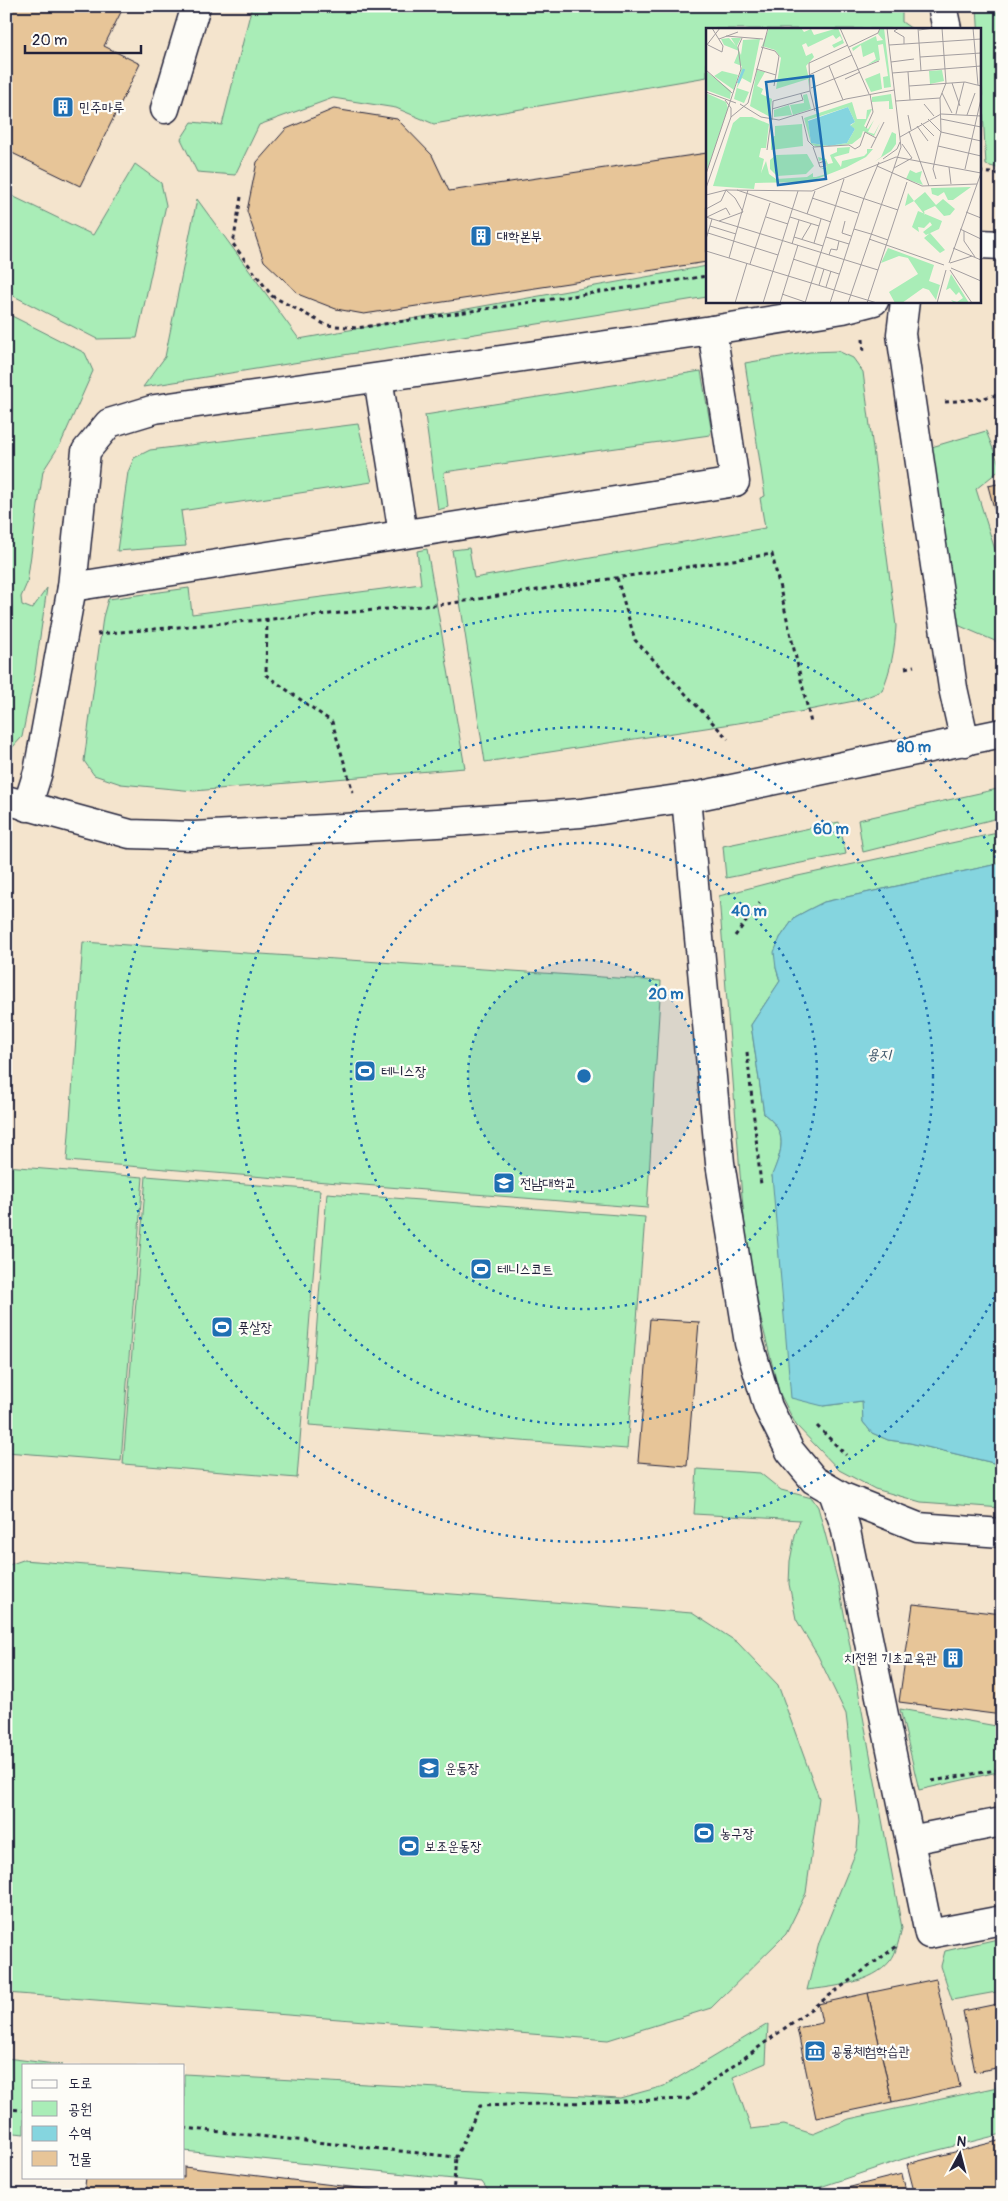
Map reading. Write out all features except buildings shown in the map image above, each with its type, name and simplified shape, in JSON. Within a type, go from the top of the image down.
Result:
[{"type":"lane","points":[[165,109],[196,6]]},
{"type":"lane","points":[[942,6],[947,28]]},
{"type":"lane","points":[[980,244],[1002,245]]},
{"type":"lane","points":[[870,302],[843,309],[712,330],[155,409],[109,423],[86,451],[72,587],[38,772],[12,805],[130,834],[194,836],[581,813],[686,798],[1002,733]]},
{"type":"lane","points":[[905,302],[900,334],[953,688],[965,742]]},
{"type":"lane","points":[[72,587],[736,482],[712,330]]},
{"type":"lane","points":[[378,378],[404,534]]},
{"type":"lane","points":[[686,798],[720,1163],[750,1343],[768,1407],[790,1451],[814,1480],[833,1492],[918,1527],[1002,1533]]},
{"type":"lane","points":[[833,1492],[845,1526],[929,1934],[1002,1920]]},
{"type":"lane","points":[[910,1840],[1002,1822]]},
{"type":"path","points":[[980,172],[1002,174]]},
{"type":"path","points":[[241,197],[233,244],[272,296],[326,325],[357,328],[706,276]]},
{"type":"path","points":[[944,402],[978,399],[1002,394]]},
{"type":"path","points":[[91,635],[446,604],[772,554],[811,723]]},
{"type":"path","points":[[617,578],[635,640],[728,738]]},
{"type":"path","points":[[267,619],[266,675],[332,722],[353,792]]},
{"type":"path","points":[[736,944],[734,934],[760,903]]},
{"type":"path","points":[[746,1043],[762,1191]]},
{"type":"path","points":[[814,1422],[846,1455]]},
{"type":"path","points":[[899,1786],[1002,1769]]},
{"type":"path","points":[[453,2195],[456,2157],[480,2106],[688,2099],[897,1946]]},
{"type":"path","points":[[6,2108],[22,2110]]},
{"type":"path","points":[[185,2128],[456,2157]]},
{"type":"shaded area","name":"전남대학교","points":[[6,6],[1002,6],[1002,2134],[903,2159],[797,2195],[491,2195],[482,2182],[185,2151],[185,2064],[22,2064],[22,2134],[6,2132]]},
{"type":"green space","points":[[252,6],[902,6],[902,22],[911,28],[706,28],[706,77],[434,124],[396,108],[333,98],[259,125],[235,175],[197,172],[181,139],[192,122],[222,125]]},
{"type":"green space","points":[[977,6],[1002,6],[1002,169],[986,165],[980,28],[978,28]]},
{"type":"green space","points":[[135,164],[161,183],[166,205],[137,338],[97,339],[6,292],[6,193],[93,235]]},
{"type":"green space","points":[[197,199],[299,339],[706,266],[706,297],[143,387],[165,357]]},
{"type":"green space","points":[[6,313],[85,353],[93,371],[61,443],[43,471],[27,583],[21,597],[22,605],[32,609],[47,588],[35,672],[22,737],[11,749],[6,745]]},
{"type":"green space","points":[[838,351],[853,358],[863,372],[896,626],[892,659],[882,691],[859,700],[764,719],[485,762],[452,550],[469,548],[474,578],[765,528],[760,498],[765,496],[745,363],[810,352]]},
{"type":"green space","points":[[701,371],[711,428],[710,435],[444,472],[448,507],[438,510],[425,415]]},
{"type":"green space","points":[[358,424],[372,482],[181,511],[186,546],[117,551],[128,472],[134,458],[150,450]]},
{"type":"green space","points":[[986,431],[1001,469],[976,489],[1002,572],[1002,644],[960,626],[951,610],[918,451]]},
{"type":"green space","points":[[427,549],[465,768],[194,791],[121,784],[94,775],[84,761],[103,617],[108,599],[189,588],[192,614],[421,584],[417,551]]},
{"type":"green space","points":[[1002,788],[1002,817],[863,852],[858,820]]},
{"type":"green space","points":[[839,822],[846,854],[726,878],[723,846]]},
{"type":"green space","points":[[1002,832],[1002,863],[824,902],[795,917],[780,938],[776,968],[780,981],[751,1025],[764,1114],[772,1121],[780,1135],[780,1150],[772,1176],[823,1406],[863,1401],[863,1422],[872,1433],[888,1440],[910,1443],[1002,1465],[1002,1508],[921,1502],[875,1489],[839,1470],[796,1425],[779,1392],[749,1271],[719,896],[784,879]]},
{"type":"green space","name":"테니스장","points":[[83,942],[661,981],[647,1208],[67,1161]]},
{"type":"green space","points":[[6,1166],[143,1177],[121,1461],[6,1452]]},
{"type":"green space","name":"풋살장","points":[[146,1176],[320,1190],[297,1478],[123,1464]]},
{"type":"green space","name":"테니스코트","points":[[327,1193],[645,1217],[627,1449],[309,1425]]},
{"type":"green space","points":[[697,1469],[760,1473],[781,1490],[812,1498],[818,1507],[839,1586],[902,1928],[896,1950],[890,1961],[873,1974],[852,1983],[807,1990],[819,1943],[857,1849],[859,1822],[846,1714],[818,1656],[796,1619],[789,1584],[790,1561],[800,1520],[694,1514]]},
{"type":"green space","name":"보조운동장","points":[[23,1560],[692,1613],[737,1642],[778,1685],[819,1798],[806,1893],[786,1934],[711,2008],[608,2040],[6,1993],[6,1566]]},
{"type":"green space","points":[[900,1709],[1002,1727],[1002,1771],[919,1790]]},
{"type":"green space","points":[[1002,1938],[1002,1991],[952,2000],[941,1966],[945,1951]]},
{"type":"green space","points":[[768,2024],[766,2063],[733,2077],[751,2129],[784,2125],[813,2134],[849,2119],[1002,2086],[1002,2134],[903,2159],[797,2195],[491,2195],[482,2182],[185,2151],[185,2074],[620,2098],[664,2086]]},
{"type":"green space","points":[[6,2058],[55,2064],[22,2064],[22,2134],[6,2132]]},
{"type":"water","name":"용지","points":[[1002,863],[1002,1465],[910,1443],[888,1440],[872,1433],[863,1422],[862,1401],[823,1406],[791,1398],[772,1175],[781,1142],[777,1128],[764,1114],[751,1025],[780,981],[774,952],[780,938],[795,917],[824,902]]},
{"type":"place","name":"민주마루","points":[[63,107]]},
{"type":"place","name":"대학본부","points":[[481,236]]},
{"type":"place","name":"테니스장","points":[[365,1071]]},
{"type":"place","name":"전남대학교","points":[[504,1183]]},
{"type":"place","name":"테니스코트","points":[[481,1269]]},
{"type":"place","name":"풋살장","points":[[222,1327]]},
{"type":"place","name":"치전원 기초교육관","points":[[953,1658]]},
{"type":"place","name":"운동장","points":[[429,1768]]},
{"type":"place","name":"농구장","points":[[704,1833]]},
{"type":"place","name":"보조운동장","points":[[409,1846]]},
{"type":"place","name":"공룡체험학습관","points":[[815,2051]]}]
